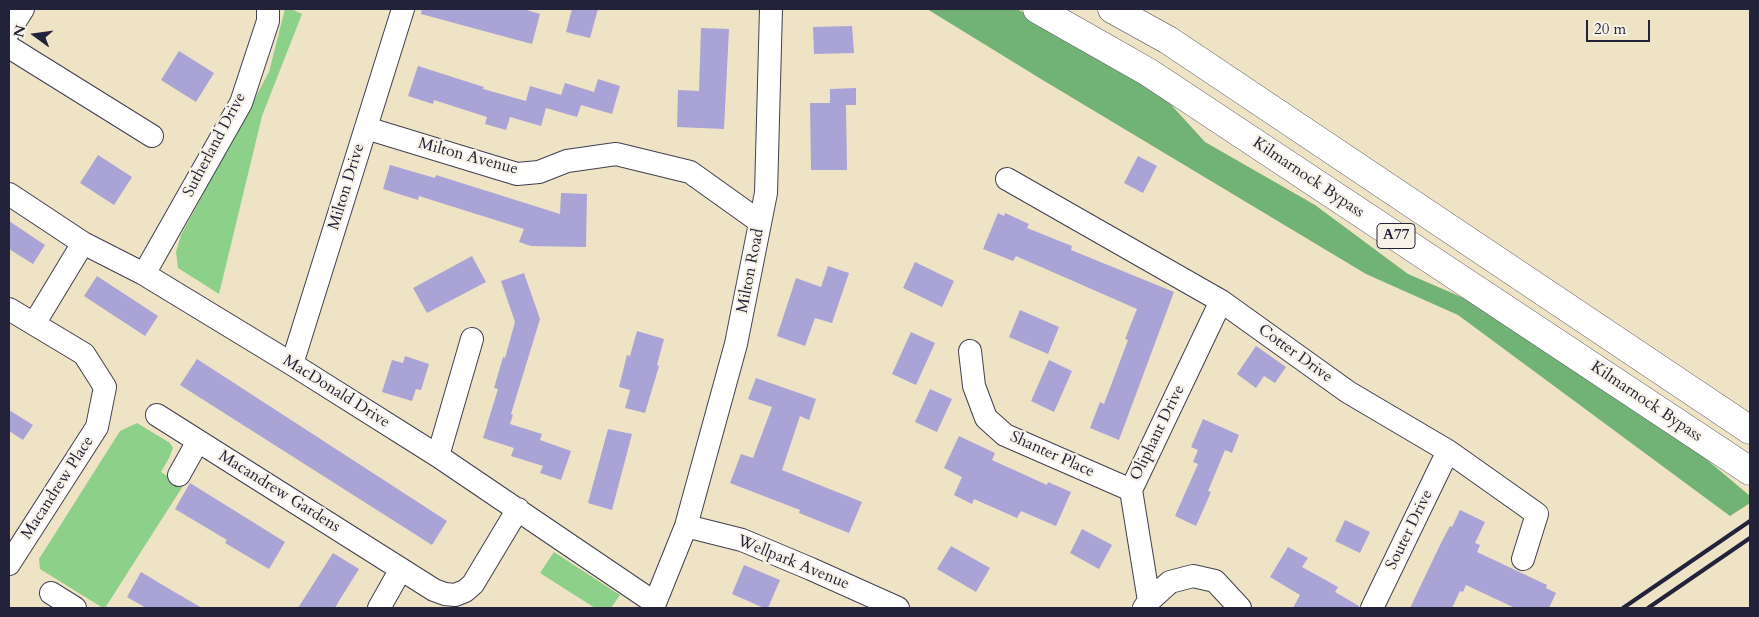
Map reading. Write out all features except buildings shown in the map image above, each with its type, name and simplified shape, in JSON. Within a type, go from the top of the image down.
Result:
[{"type":"highway","name":"Kilmarnock Bypass","points":[[1037,9],[1148,72],[1750,471]]},
{"type":"highway","name":"A77","points":[[1112,9],[1168,40],[1750,430]]},
{"type":"street","points":[[9,31],[23,9]]},
{"type":"street","name":"Sutherland Drive","points":[[144,274],[241,104],[268,20],[268,9]]},
{"type":"street","name":"Milton Drive","points":[[292,364],[403,9]]},
{"type":"street","name":"Milton Road","points":[[654,606],[686,526],[736,344],[766,193],[771,9]]},
{"type":"street","points":[[9,47],[152,136]]},
{"type":"street","name":"Milton Avenue","points":[[366,128],[517,174],[539,172],[567,161],[616,154],[690,172],[760,222]]},
{"type":"street","name":"Cotter Drive","points":[[1007,178],[1221,301],[1348,392],[1448,451],[1537,514],[1523,559]]},
{"type":"street","name":"MacDonald Drive","points":[[9,194],[83,243],[144,274],[438,456],[518,509],[654,606]]},
{"type":"street","points":[[34,324],[83,243]]},
{"type":"street","name":"Oliphant Drive","points":[[1147,605],[1130,490],[1221,301]]},
{"type":"street","name":"Macandrew Place","points":[[9,309],[84,354],[105,387],[97,427],[9,564]]},
{"type":"street","points":[[438,456],[472,338]]},
{"type":"street","name":"Shanter Place","points":[[970,351],[974,386],[986,418],[998,429],[1005,435],[1130,490]]},
{"type":"street","name":"Macandrew Gardens","points":[[157,415],[434,590],[445,594],[455,596],[473,584],[518,509]]},
{"type":"street","points":[[179,475],[198,441]]},
{"type":"street","name":"Souter Drive","points":[[1372,608],[1448,451]]},
{"type":"street","name":"Wellpark Avenue","points":[[686,526],[742,540],[898,608]]},
{"type":"street","points":[[379,608],[401,569]]},
{"type":"street","points":[[1147,605],[1170,582],[1193,576],[1215,580],[1240,608]]},
{"type":"street","points":[[51,593],[76,608]]},
{"type":"green space","points":[[285,9],[291,9],[302,14],[262,116],[219,294],[178,268],[176,252],[181,235],[269,72]]},
{"type":"green space","points":[[927,9],[1017,9],[1154,86],[1205,142],[1315,205],[1408,274],[1482,306],[1668,427],[1750,496],[1750,503],[1730,516],[1458,315],[1366,274]]},
{"type":"green space","points":[[137,423],[170,443],[173,448],[161,472],[183,486],[105,608],[103,608],[40,569],[39,559],[120,431]]},
{"type":"green space","points":[[554,552],[620,595],[611,608],[595,608],[540,573]]},
{"type":"railway","points":[[1623,608],[1750,521]]},
{"type":"railway","points":[[1648,608],[1750,538]]}]
